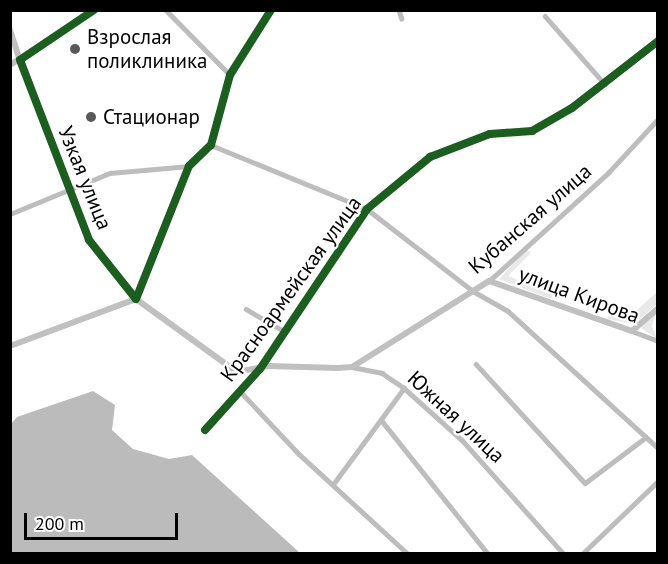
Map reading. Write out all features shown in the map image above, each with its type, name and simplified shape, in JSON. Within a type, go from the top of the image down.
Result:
[{"type":"main road","points":[[10,65],[94,10]]},
{"type":"main road","name":"Узкая улица","points":[[10,30],[20,60]]},
{"type":"main road","name":"Кубанская улица","points":[[352,367],[489,281]]},
{"type":"main road","name":"улица Кирова","points":[[489,281],[632,331]]},
{"type":"main road","points":[[10,346],[136,299]]},
{"type":"main road","name":"Узкая улица","points":[[136,299],[227,367],[241,373],[260,369]]},
{"type":"main road","points":[[632,331],[657,308]]},
{"type":"main road","name":"Южная улица","points":[[260,369],[352,367]]},
{"type":"street","points":[[166,10],[230,75]]},
{"type":"street","points":[[136,299],[189,166],[210,145],[230,75],[271,10]]},
{"type":"street","points":[[399,10],[402,18]]},
{"type":"street","points":[[544,16],[605,84]]},
{"type":"street","name":"Красноармейская улица","points":[[205,430],[260,369],[282,330],[367,209],[430,157],[490,134],[532,131],[605,84],[657,41]]},
{"type":"street","name":"Узкая улица","points":[[20,60],[89,240],[136,299]]},
{"type":"street","name":"Кубанская улица","points":[[489,281],[608,173],[657,119]]},
{"type":"street","points":[[210,145],[367,209],[473,291],[508,311],[657,448]]},
{"type":"street","points":[[10,214],[110,173],[189,166]]},
{"type":"street","points":[[246,309],[282,330]]},
{"type":"street","name":"улица Кирова","points":[[632,331],[657,341]]},
{"type":"street","points":[[476,364],[585,483],[646,437]]},
{"type":"street","name":"Южная улица","points":[[352,367],[382,373],[404,388],[462,440],[564,554]]},
{"type":"street","points":[[334,483],[382,421],[404,388]]},
{"type":"street","points":[[240,391],[408,554]]},
{"type":"street","points":[[382,421],[488,554]]},
{"type":"street","points":[[582,554],[657,481]]},
{"type":"shaded area","points":[[527,249],[531,253],[508,276],[553,294],[551,299],[499,279]]},
{"type":"shaded area","points":[[657,292],[657,304],[634,324],[607,319],[609,315],[626,320]]},
{"type":"shaded area","points":[[657,311],[652,326],[657,339],[641,328]]},
{"type":"shaded area","points":[[93,391],[115,405],[112,430],[133,449],[169,459],[192,455],[300,553],[11,553],[11,424],[17,417]]},
{"type":"cycle path","points":[[94,10],[20,60],[89,240],[136,299],[189,166],[211,145],[230,75],[271,10]]},
{"type":"cycle path","points":[[205,430],[260,369],[367,209],[430,157],[490,134],[532,131],[572,108],[658,41]]},
{"type":"place","name":"Взрослая поликлиника","points":[[75,49]]},
{"type":"place","name":"Стационар","points":[[91,117]]}]
